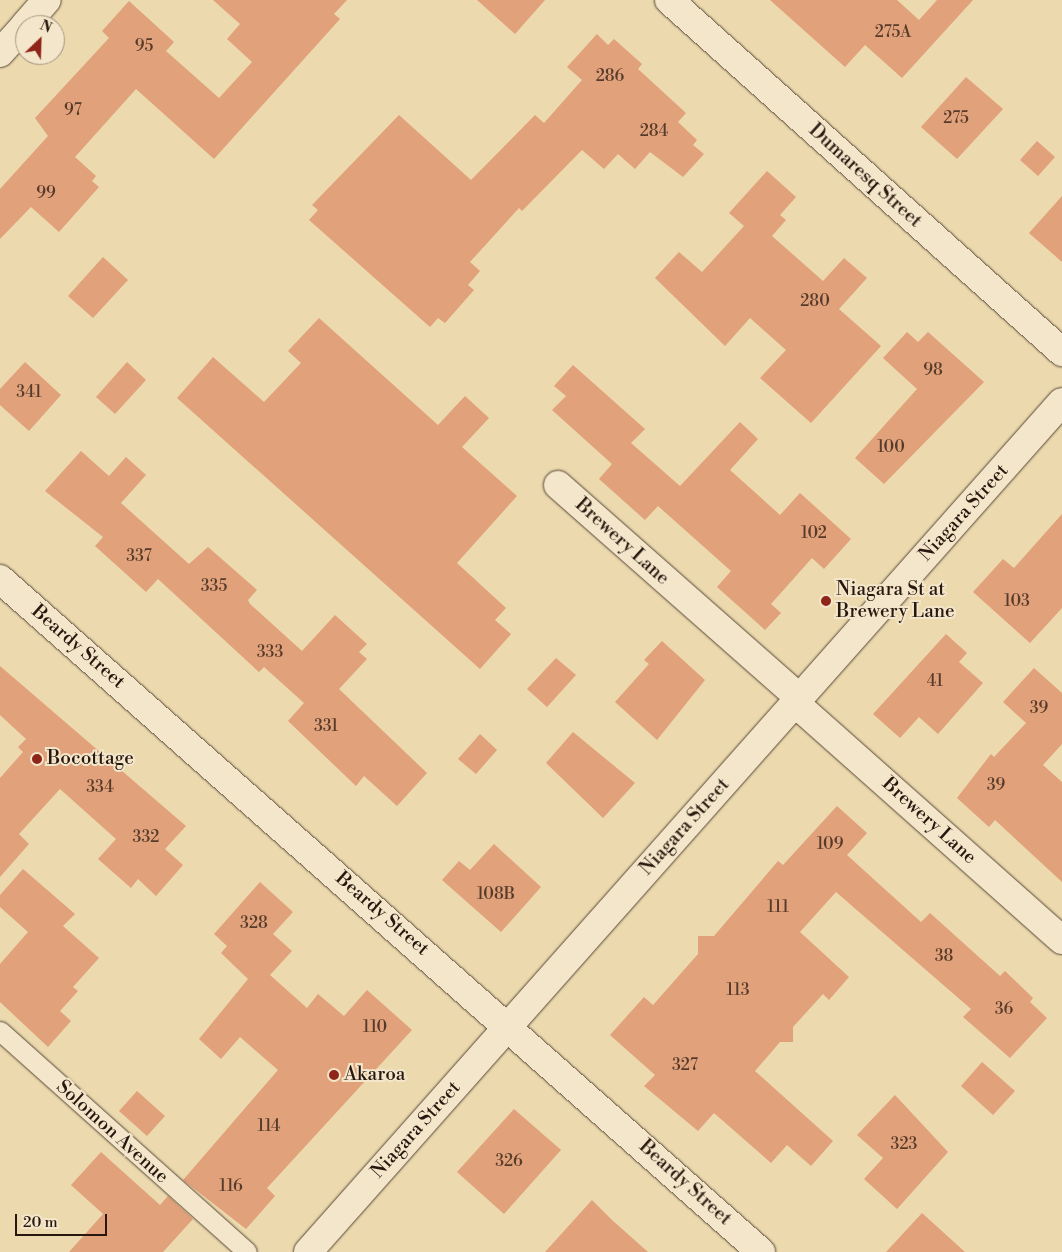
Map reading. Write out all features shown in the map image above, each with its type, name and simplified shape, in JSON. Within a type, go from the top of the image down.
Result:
[{"type":"street","points":[[34,15],[48,0]]},
{"type":"street","name":"Dumaresq Street","points":[[669,0],[1062,352]]},
{"type":"street","points":[[0,53],[15,36]]},
{"type":"street","name":"Niagara Street","points":[[308,1252],[1062,402]]},
{"type":"street","name":"Brewery Lane","points":[[558,484],[1062,940]]},
{"type":"street","name":"Beardy Street","points":[[0,579],[509,1026],[762,1252]]},
{"type":"lane","name":"Solomon Avenue","points":[[0,1032],[247,1252]]},
{"type":"building","points":[[213,0],[347,0],[334,14],[340,19],[214,159],[136,89],[75,157],[96,176],[92,181],[99,187],[59,232],[31,207],[0,239],[0,189],[48,136],[35,118],[109,38],[102,31],[129,1],[174,42],[166,51],[219,98],[252,62],[227,39],[240,24]]},
{"type":"building","points":[[477,0],[545,0],[515,34]]},
{"type":"building","points":[[770,0],[897,0],[919,20],[937,0],[973,0],[902,78],[865,45],[845,67]]},
{"type":"building","points":[[597,34],[608,45],[614,39],[642,64],[638,69],[686,113],[678,122],[697,140],[693,145],[704,154],[683,177],[650,152],[635,169],[618,154],[604,169],[582,150],[522,211],[519,208],[470,262],[480,271],[468,285],[474,290],[445,323],[438,318],[430,327],[309,220],[318,210],[312,205],[399,115],[471,180],[535,115],[544,123],[582,80],[567,67]]},
{"type":"building","points":[[966,77],[1003,109],[957,159],[921,127]]},
{"type":"building","points":[[1037,141],[1055,157],[1038,176],[1020,160]]},
{"type":"building","points":[[767,171],[796,197],[780,215],[786,220],[772,236],[823,281],[844,258],[867,278],[839,309],[881,346],[811,423],[760,378],[786,350],[750,318],[725,346],[655,278],[679,252],[702,272],[744,226],[729,213]]},
{"type":"building","points":[[1062,196],[1062,262],[1029,233]]},
{"type":"building","points":[[103,257],[128,280],[93,318],[68,296]]},
{"type":"building","points":[[319,318],[438,425],[465,396],[489,418],[462,447],[517,496],[457,563],[506,608],[495,620],[511,634],[480,669],[177,398],[213,357],[264,402],[301,363],[288,351]]},
{"type":"building","points":[[907,332],[918,342],[928,332],[984,382],[884,484],[855,458],[917,389],[883,358]]},
{"type":"building","points":[[25,362],[61,395],[29,431],[0,405],[0,389]]},
{"type":"building","points":[[127,362],[146,380],[115,414],[96,397]]},
{"type":"building","points":[[573,365],[645,429],[631,443],[680,486],[740,422],[758,439],[730,470],[780,515],[800,493],[851,539],[824,569],[812,558],[771,604],[781,613],[765,630],[717,587],[731,571],[658,506],[645,520],[599,479],[612,464],[552,410],[566,396],[554,386]]},
{"type":"building","points":[[81,451],[109,476],[126,457],[146,475],[121,503],[189,564],[208,547],[257,590],[248,600],[250,604],[302,651],[335,615],[367,644],[359,652],[367,659],[339,689],[427,773],[397,806],[364,776],[356,786],[288,721],[304,703],[264,667],[259,672],[158,579],[146,592],[95,546],[103,537],[45,491]]},
{"type":"building","points":[[1062,514],[1062,608],[1030,643],[973,592],[1003,559],[1014,568]]},
{"type":"building","points":[[946,634],[967,653],[959,662],[983,683],[938,734],[919,717],[900,738],[873,714]]},
{"type":"building","points":[[662,641],[705,680],[657,740],[615,702],[649,664],[644,660]]},
{"type":"building","points":[[556,658],[576,675],[547,707],[527,689]]},
{"type":"building","points":[[0,666],[186,826],[165,849],[183,865],[156,896],[138,879],[131,888],[98,859],[116,839],[60,789],[19,834],[29,844],[0,877],[0,778],[23,752],[18,747],[26,739],[0,715]]},
{"type":"building","points":[[1034,668],[1062,693],[1062,744],[1043,765],[1062,782],[1062,882],[995,820],[989,827],[957,798],[991,754],[994,757],[1026,723],[1003,702]]},
{"type":"building","points":[[573,732],[635,783],[603,818],[546,763]]},
{"type":"building","points":[[480,734],[497,750],[476,774],[458,759]]},
{"type":"building","points":[[837,806],[867,833],[847,855],[921,922],[930,913],[1000,976],[1005,971],[1033,998],[1030,1002],[1047,1018],[1010,1058],[963,1017],[971,1009],[836,892],[800,932],[849,977],[829,1000],[823,994],[793,1027],[793,1042],[780,1042],[755,1071],[833,1141],[811,1166],[787,1145],[771,1163],[714,1113],[698,1131],[644,1086],[655,1075],[610,1035],[644,997],[653,1005],[698,954],[698,936],[714,936],[778,861],[783,865]]},
{"type":"building","points":[[494,844],[541,887],[501,932],[442,880],[459,861],[470,870]]},
{"type":"building","points":[[23,869],[75,914],[63,926],[99,958],[73,987],[78,991],[60,1011],[71,1021],[48,1047],[0,1002],[0,964],[28,932],[0,907],[0,895]]},
{"type":"building","points":[[260,882],[293,912],[273,934],[292,951],[270,975],[307,1008],[318,994],[344,1016],[367,990],[412,1030],[267,1188],[275,1196],[246,1229],[183,1180],[278,1070],[240,1037],[221,1059],[199,1039],[248,979],[221,953],[227,946],[214,934]]},
{"type":"building","points":[[982,1062],[1015,1091],[993,1115],[961,1086]]},
{"type":"building","points":[[137,1091],[165,1116],[147,1136],[119,1111]]},
{"type":"building","points":[[895,1095],[948,1152],[897,1209],[864,1179],[883,1158],[857,1135]]},
{"type":"building","points":[[514,1109],[561,1150],[504,1214],[457,1172]]},
{"type":"building","points":[[101,1152],[160,1205],[168,1196],[193,1219],[163,1252],[69,1252],[103,1214],[71,1185]]},
{"type":"building","points":[[592,1200],[612,1220],[648,1252],[545,1252]]},
{"type":"building","points":[[922,1213],[965,1252],[886,1252]]},
{"type":"place","name":"Niagara St at Brewery Lane","points":[[826,601]]},
{"type":"place","name":"Bocottage","points":[[37,759]]},
{"type":"place","name":"Akaroa","points":[[334,1075]]}]
